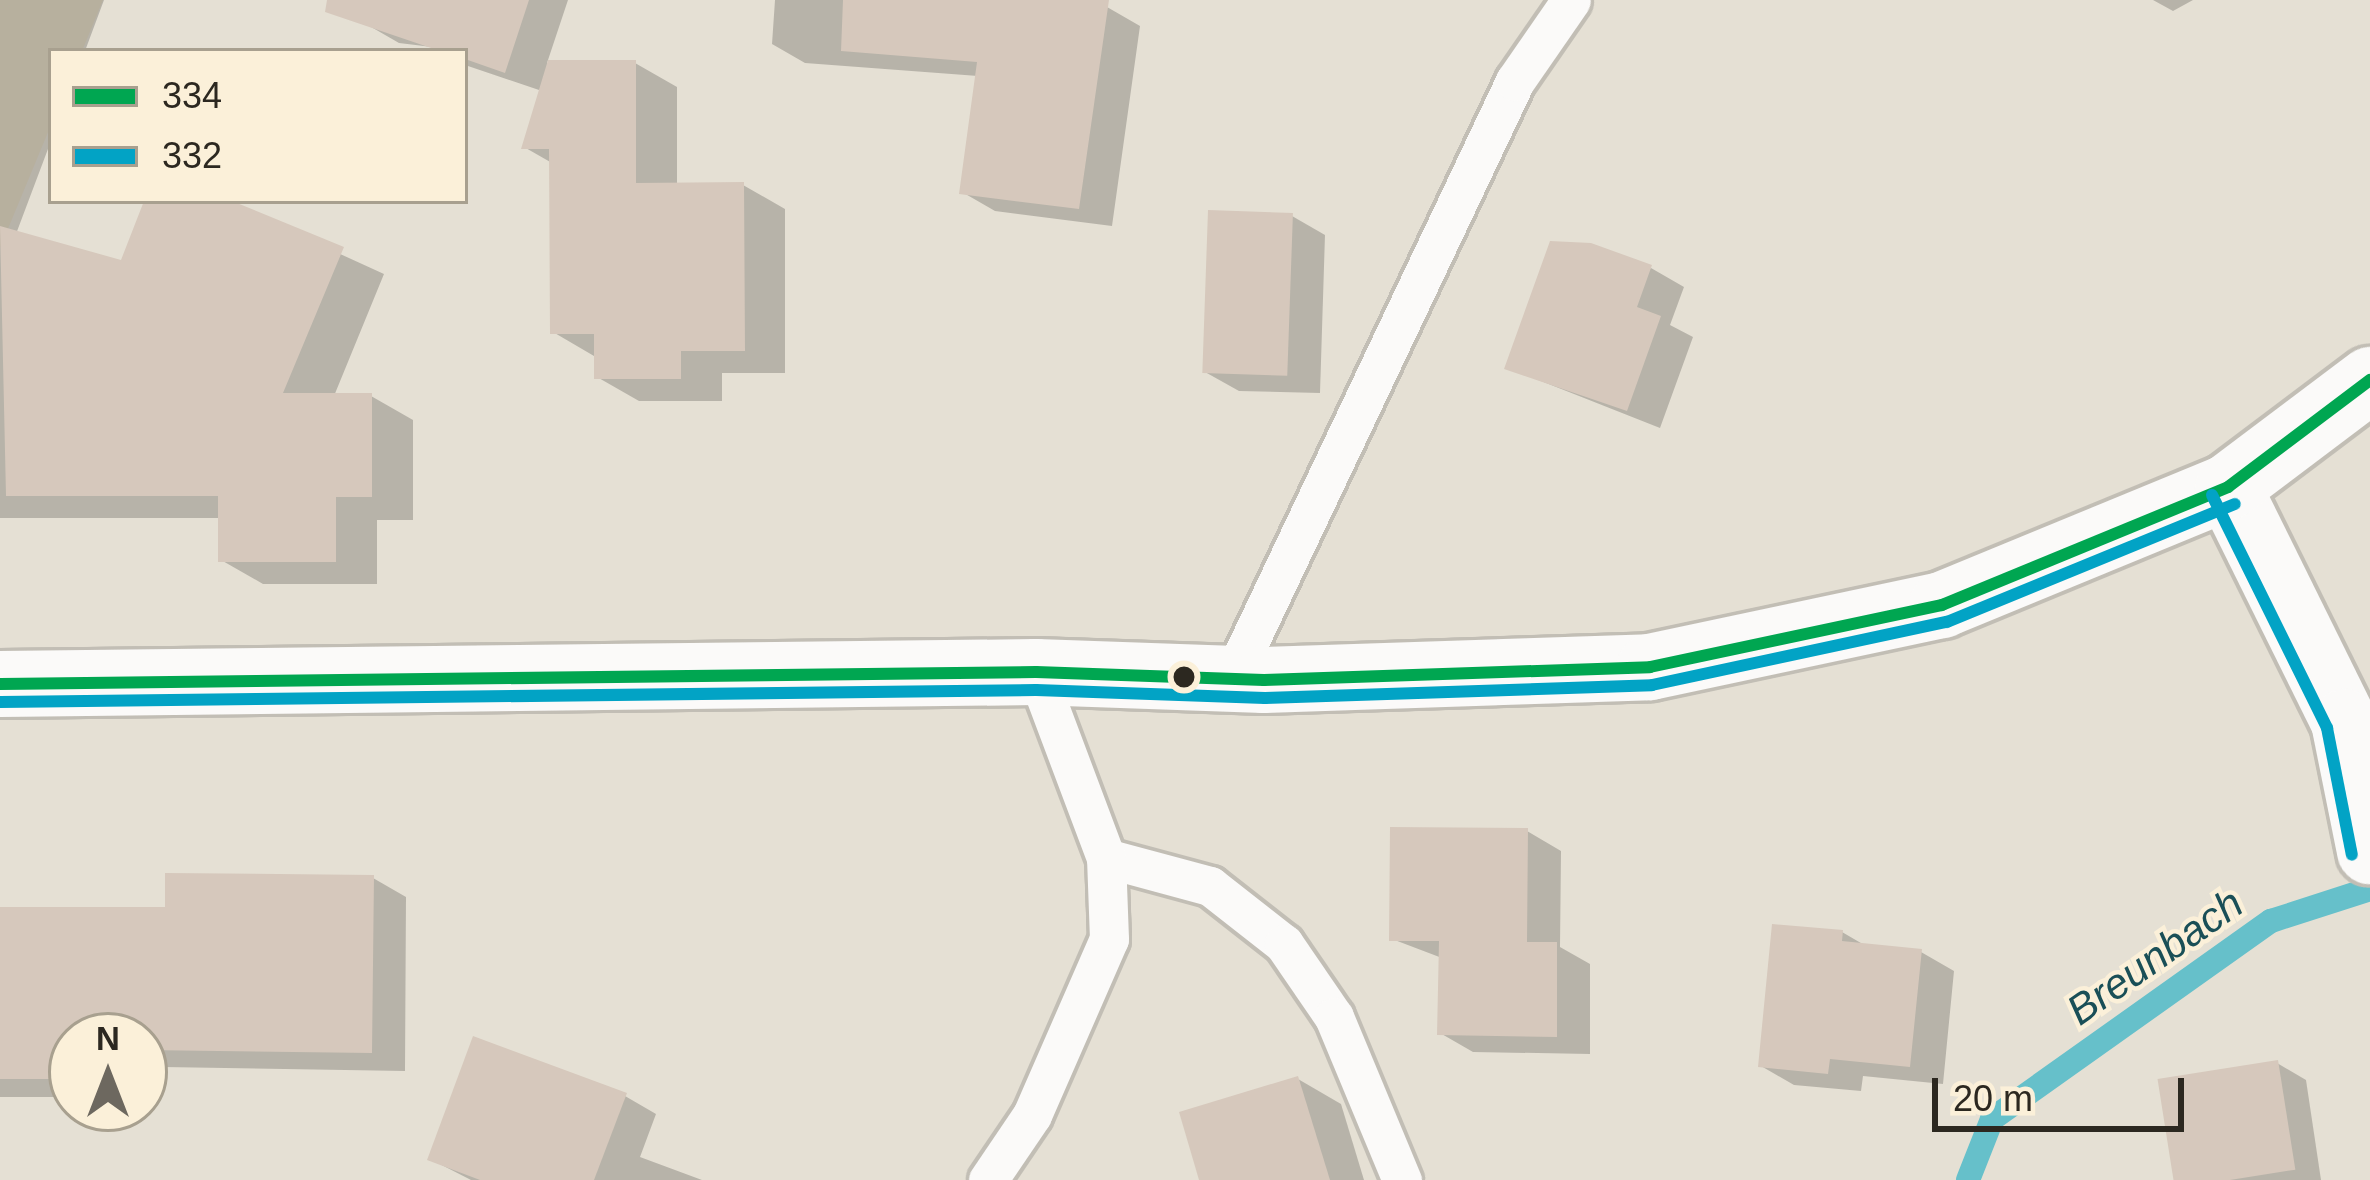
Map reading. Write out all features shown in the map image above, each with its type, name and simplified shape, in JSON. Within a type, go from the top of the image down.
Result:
[{"type":"main road","points":[[0,684],[1036,673],[1231,680],[1650,667],[1942,605],[2228,487],[2370,380]]},
{"type":"main road","points":[[2228,487],[2344,722],[2367,836]]},
{"type":"lane","points":[[1231,680],[1515,81],[1571,0]]},
{"type":"lane","points":[[988,1180],[1032,1115],[1108,939],[1106,858],[1036,673]]},
{"type":"lane","points":[[1106,858],[1210,886],[1284,944],[1334,1017],[1402,1180]]},
{"type":"shaded area","points":[[0,0],[103,0],[83,48],[48,48],[48,132],[0,248]]},
{"type":"building","points":[[327,0],[529,0],[505,73],[468,60],[468,48],[431,48],[325,12]]},
{"type":"building","points":[[843,0],[1109,0],[1079,209],[959,194],[977,62],[841,51]]},
{"type":"building","points":[[548,60],[636,60],[636,183],[744,182],[745,351],[681,351],[681,379],[594,379],[594,334],[550,334],[549,149],[521,149]]},
{"type":"building","points":[[143,204],[239,204],[344,247],[283,393],[372,393],[372,497],[336,497],[336,562],[218,562],[218,496],[6,496],[0,226],[121,260]]},
{"type":"building","points":[[1208,210],[1293,213],[1287,376],[1202,373]]},
{"type":"building","points":[[1550,241],[1591,243],[1652,265],[1637,307],[1661,316],[1627,411],[1504,369]]},
{"type":"building","points":[[1390,827],[1528,828],[1527,942],[1557,942],[1557,1037],[1437,1035],[1439,941],[1389,941]]},
{"type":"building","points":[[165,873],[374,875],[372,1053],[168,1050],[168,1012],[48,1012],[48,1079],[0,1079],[0,907],[165,907]]},
{"type":"building","points":[[1772,924],[1843,930],[1842,941],[1922,949],[1910,1067],[1830,1059],[1828,1074],[1758,1067]]},
{"type":"building","points":[[473,1036],[627,1093],[594,1180],[480,1180],[427,1160]]},
{"type":"building","points":[[2278,1060],[2295,1170],[2230,1180],[2173,1180],[2158,1079]]},
{"type":"building","points":[[1298,1076],[1330,1180],[1199,1180],[1179,1112]]},
{"type":"waterway","name":"Breunbach","points":[[1968,1180],[1992,1119],[2271,921],[2370,889]]},
{"type":"transit line","name":"334","points":[[0,684],[1036,672],[1264,680],[1650,667],[1942,605],[2228,487],[2370,380]]},
{"type":"transit line","name":"332","points":[[2212,495],[2327,728],[2352,855]]},
{"type":"transit line","name":"332","points":[[0,702],[1036,690],[1265,698],[1652,685],[1947,622],[2235,504]]}]
